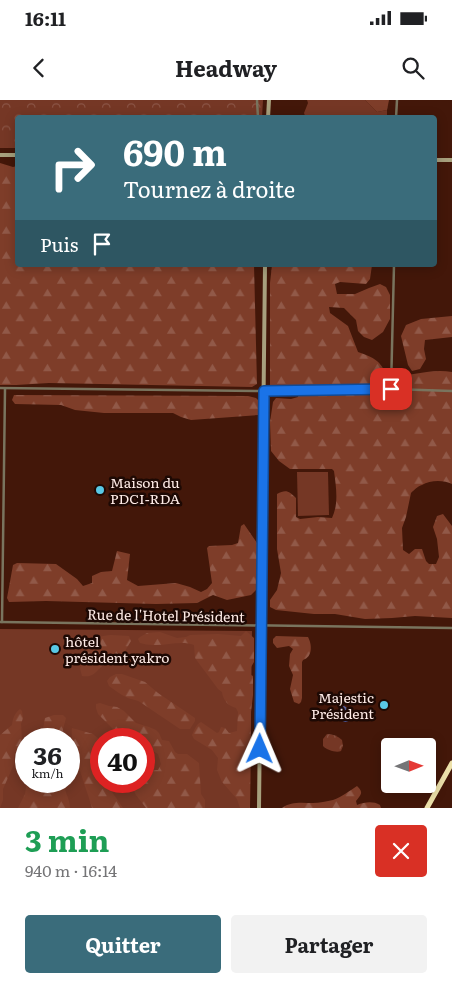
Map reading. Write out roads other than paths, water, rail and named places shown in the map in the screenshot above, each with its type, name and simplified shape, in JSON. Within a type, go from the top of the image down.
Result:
[{"type":"highway","points":[[427,808],[452,763]]},
{"type":"street","points":[[256,100],[258,115]]},
{"type":"street","points":[[268,115],[269,100]]},
{"type":"street","points":[[396,115],[397,100]]},
{"type":"street","points":[[0,155],[15,155]]},
{"type":"street","points":[[437,160],[452,160]]},
{"type":"street","points":[[259,808],[265,267]]},
{"type":"street","points":[[391,389],[394,267]]},
{"type":"street","points":[[0,388],[264,391],[391,389],[452,391]]},
{"type":"street","points":[[1,622],[5,389]]},
{"type":"street","name":"Rue de l'Hotel Président","points":[[1,622],[452,628]]},
{"type":"water","points":[[342,705],[348,709],[350,720],[347,722],[337,721],[336,719],[338,717],[336,714],[338,710],[342,712],[344,718],[344,711],[339,708]]},
{"type":"place","name":"Maison du PDCI-RDA","points":[[100,490]]},
{"type":"place","name":"hôtel président yakro","points":[[55,649]]},
{"type":"place","name":"Majestic Président","points":[[384,705]]}]
